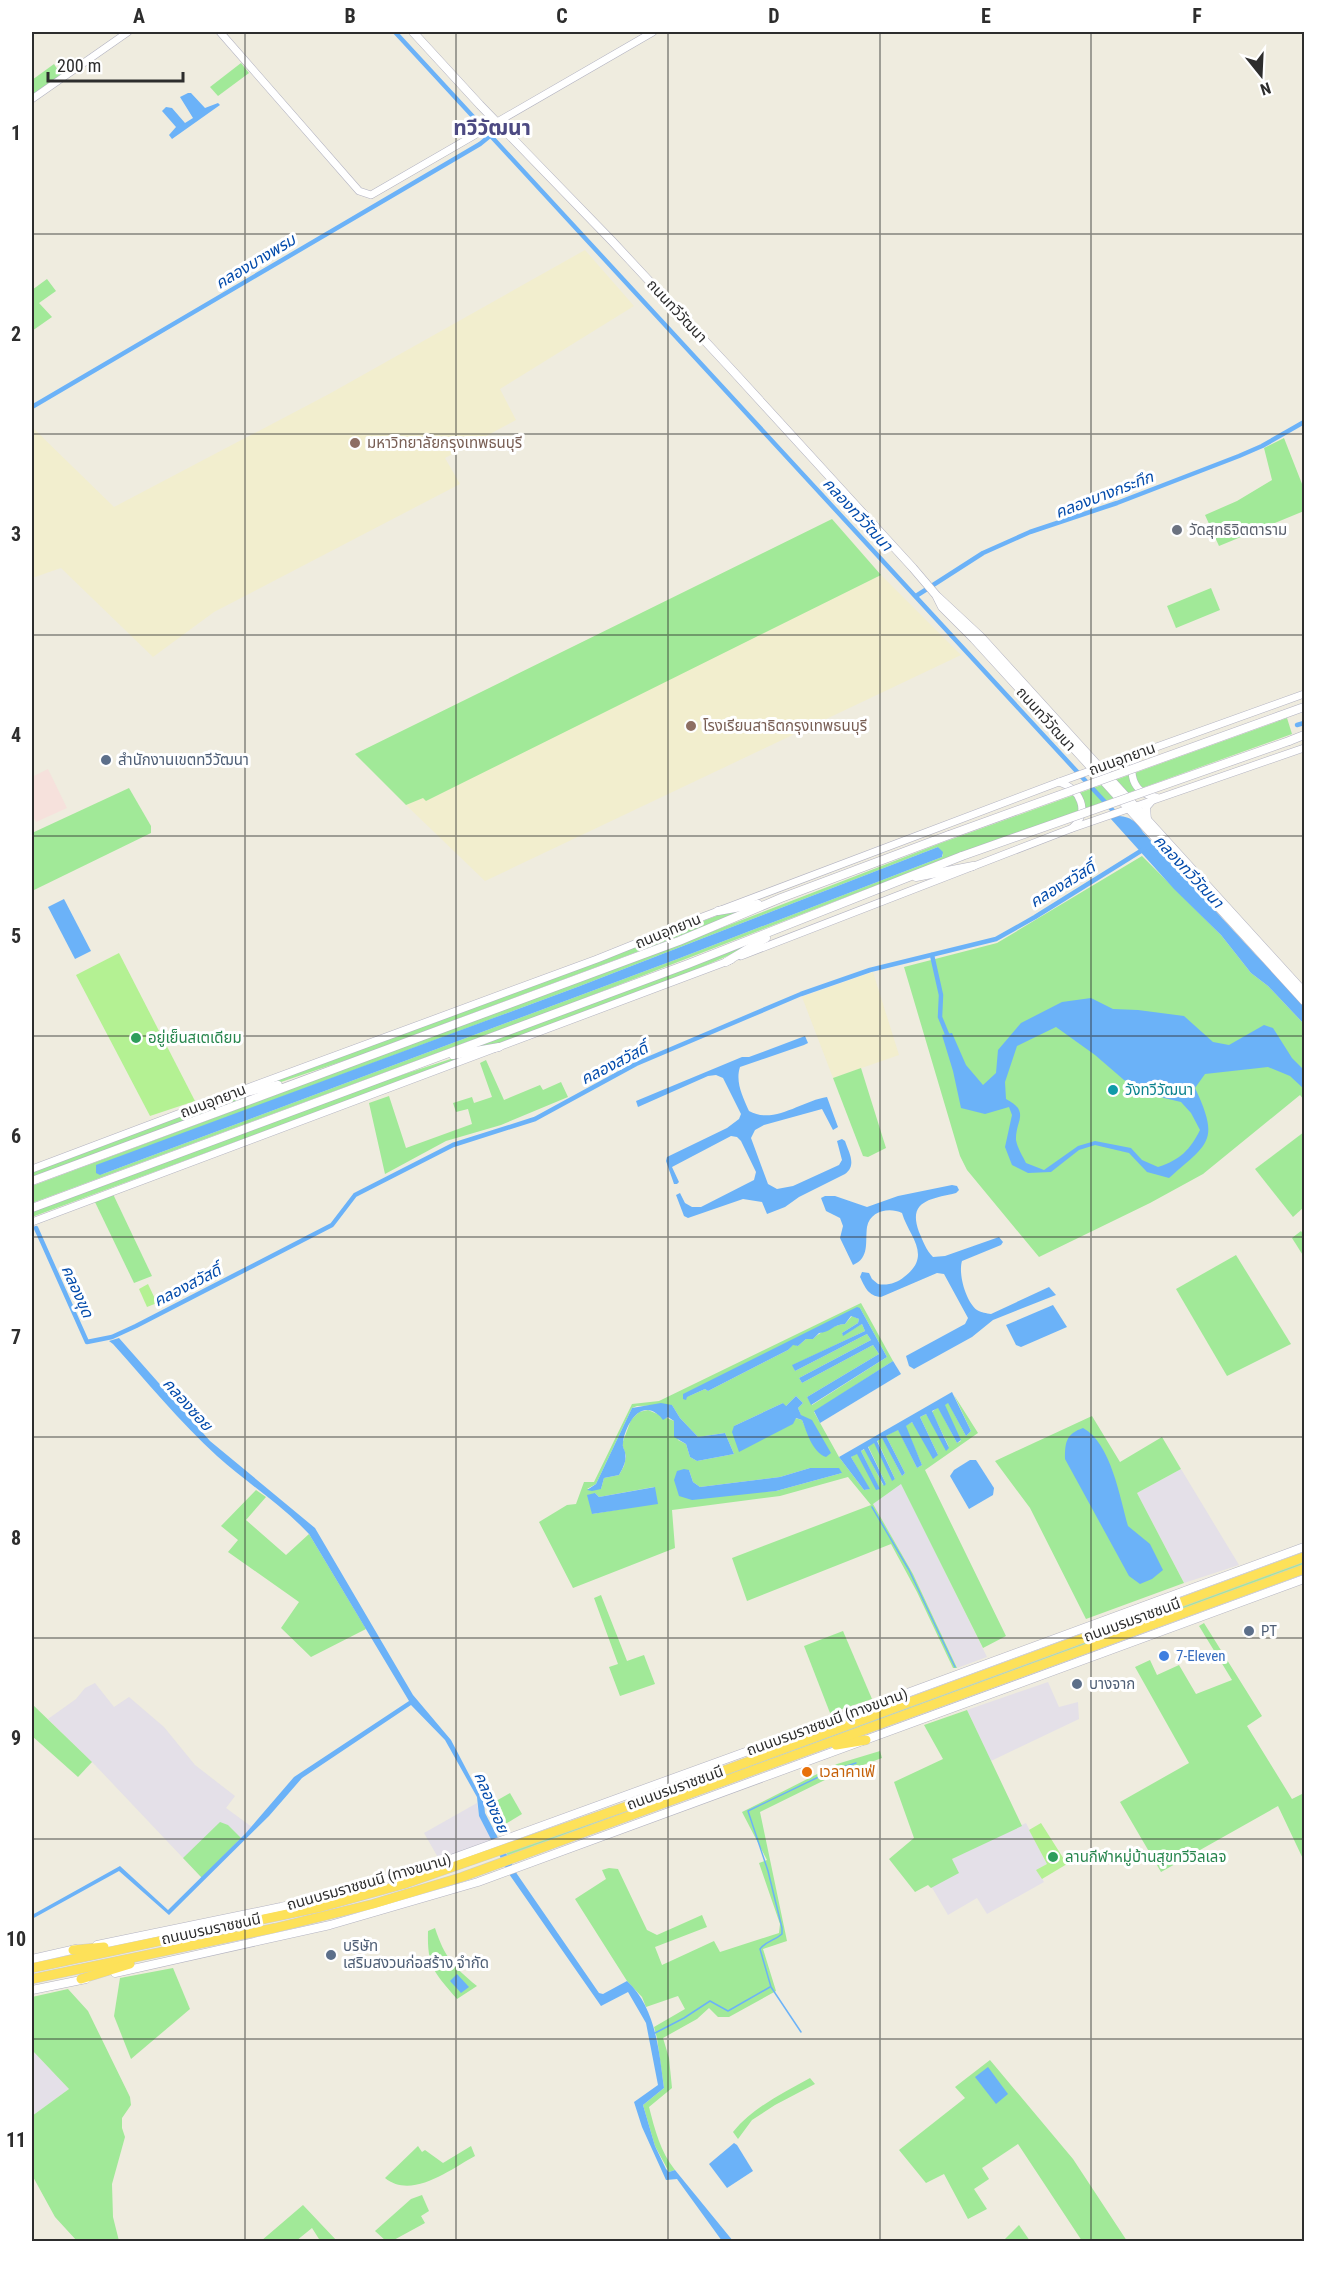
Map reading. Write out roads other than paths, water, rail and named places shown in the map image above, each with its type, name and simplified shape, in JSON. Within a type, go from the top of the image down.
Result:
[{"type":"highway","name":"ถนนบรมราชชนนี","points":[[32,1968],[321,1907],[404,1884],[502,1846],[812,1737],[1305,1557]]},
{"type":"highway","name":"ถนนบรมราชชนนี","points":[[32,1979],[373,1904],[509,1861],[1305,1569]]},
{"type":"highway","points":[[812,1737],[888,1700]]},
{"type":"highway","points":[[810,1750],[866,1740]]},
{"type":"highway","points":[[73,1950],[158,1941]]},
{"type":"highway","points":[[81,1979],[175,1949]]},
{"type":"main road","name":"ถนนทวีวัฒนา","points":[[413,32],[493,123],[612,241],[856,504],[931,590],[981,638],[1093,769],[1195,875]]},
{"type":"main road","name":"ถนนอุทยาน","points":[[32,1181],[668,945],[782,898],[949,835],[1305,707]]},
{"type":"main road","points":[[32,1208],[780,928],[962,856],[1305,735]]},
{"type":"main road","points":[[1106,776],[1113,762]]},
{"type":"main road","name":"ถนนทวีวัฒนา","points":[[1093,769],[1106,776],[1129,808],[1147,821],[1271,959],[1305,1001]]},
{"type":"main road","points":[[1147,821],[1145,810],[1155,799]]},
{"type":"main road","points":[[893,882],[973,866]]},
{"type":"main road","points":[[718,910],[782,898]]},
{"type":"main road","points":[[726,962],[780,928]]},
{"type":"main road","name":"ถนนทวีวัฒนา","points":[[1271,959],[1305,992]]},
{"type":"main road","points":[[430,1060],[499,1047]]},
{"type":"main road","points":[[223,1097],[292,1084]]},
{"type":"main road","name":"ถนนบรมราชชนนี (ทางขนาน)","points":[[502,1846],[888,1700],[1305,1547]]},
{"type":"main road","name":"ถนนบรมราชชนนี (ทางขนาน)","points":[[32,1990],[330,1925],[413,1903],[502,1874],[1305,1579]]},
{"type":"main road","name":"ถนนบรมราชชนนี (ทางขนาน)","points":[[32,1959],[337,1893],[492,1850]]},
{"type":"street","points":[[32,99],[128,32]]},
{"type":"street","points":[[220,32],[364,194],[377,193],[473,134],[653,32]]},
{"type":"street","name":"ถนนอุทยาน","points":[[32,1169],[608,954],[718,910],[1093,769],[1305,694]]},
{"type":"street","points":[[32,1222],[726,962],[1070,829],[1305,748]]},
{"type":"street","points":[[1142,751],[1133,763],[1131,777],[1139,790],[1155,799]]},
{"type":"street","points":[[1062,781],[1071,787],[1080,798],[1082,808],[1080,817],[1070,829]]},
{"type":"water","points":[[191,93],[205,108],[218,103],[220,105],[172,139],[169,135],[176,127],[162,111],[166,107],[172,108],[185,123],[193,118],[180,97]]},
{"type":"water","points":[[1119,816],[1136,823],[1304,1005],[1304,1024],[1268,986],[1251,973],[1221,935],[1174,889],[1110,818]]},
{"type":"water","points":[[938,847],[943,852],[942,857],[680,958],[100,1175],[96,1173],[96,1165],[580,986]]},
{"type":"water","points":[[64,899],[91,951],[75,959],[48,907]]},
{"type":"water","points":[[1091,998],[1113,1009],[1184,1016],[1213,1042],[1229,1045],[1264,1025],[1273,1028],[1292,1058],[1304,1070],[1304,1089],[1290,1076],[1268,1067],[1205,1074],[1195,1088],[1207,1120],[1206,1140],[1193,1157],[1169,1178],[1147,1172],[1129,1153],[1095,1145],[1079,1150],[1051,1172],[1028,1173],[1012,1165],[1005,1147],[1012,1115],[1009,1107],[985,1114],[961,1108],[942,1035],[952,1033],[966,1065],[983,1085],[996,1073],[998,1050],[1021,1023],[1062,1002]],"holes":[[[1056,1027],[1095,1055],[1124,1080],[1164,1098],[1181,1102],[1191,1113],[1200,1130],[1184,1153],[1158,1167],[1142,1160],[1131,1148],[1095,1141],[1078,1146],[1044,1170],[1026,1163],[1016,1140],[1020,1113],[1018,1108],[1006,1099],[1005,1082],[1017,1046]]]},
{"type":"water","points":[[805,1036],[808,1043],[804,1045],[740,1067],[738,1078],[742,1095],[749,1111],[758,1115],[778,1114],[827,1097],[838,1127],[833,1130],[822,1109],[764,1125],[755,1130],[751,1138],[768,1184],[777,1189],[793,1186],[839,1165],[842,1160],[837,1141],[842,1139],[845,1141],[851,1159],[849,1170],[785,1207],[767,1214],[762,1202],[743,1199],[688,1218],[684,1216],[676,1195],[680,1193],[685,1203],[692,1207],[701,1207],[754,1180],[756,1172],[737,1137],[731,1136],[672,1167],[679,1182],[677,1184],[674,1184],[666,1161],[667,1157],[727,1128],[739,1119],[741,1114],[723,1078],[716,1075],[708,1076],[638,1107],[636,1101],[742,1057],[749,1057]]},
{"type":"water","points":[[952,1185],[957,1186],[959,1190],[924,1203],[916,1213],[916,1221],[923,1242],[933,1257],[945,1256],[999,1237],[1003,1242],[1001,1245],[962,1261],[962,1280],[973,1306],[979,1311],[991,1314],[1049,1287],[1056,1295],[993,1320],[972,1337],[914,1369],[909,1366],[906,1356],[965,1324],[968,1318],[944,1274],[937,1273],[881,1297],[870,1293],[860,1277],[862,1272],[869,1273],[878,1284],[888,1284],[904,1277],[913,1269],[917,1261],[916,1246],[902,1213],[891,1210],[872,1217],[867,1227],[864,1254],[853,1265],[840,1238],[843,1226],[840,1218],[826,1211],[821,1198],[835,1196],[867,1207],[898,1196]]},
{"type":"water","points":[[1053,1305],[1067,1327],[1021,1347],[1016,1345],[1006,1325]]},
{"type":"water","points":[[857,1307],[860,1308],[887,1357],[811,1405],[807,1397],[879,1354],[873,1345],[802,1383],[799,1378],[871,1340],[867,1334],[795,1371],[792,1365],[865,1331],[862,1324],[843,1336],[842,1333],[858,1323],[859,1319],[851,1316],[845,1324],[819,1333],[813,1339],[806,1339],[798,1346],[793,1345],[788,1350],[708,1391],[705,1389],[687,1397],[686,1400],[683,1399],[683,1394]]},
{"type":"water","points":[[119,1338],[210,1441],[315,1528],[413,1695],[451,1740],[517,1874],[599,1993],[603,1994],[627,1981],[637,1992],[650,2017],[654,2031],[664,2088],[643,2105],[655,2146],[666,2169],[669,2172],[675,2170],[733,2241],[722,2241],[677,2179],[666,2180],[642,2127],[634,2102],[658,2085],[646,2023],[628,1992],[601,2006],[509,1874],[479,1816],[477,1797],[445,1740],[411,1705],[302,1778],[269,1816],[169,1915],[119,1871],[32,1919],[32,1915],[120,1866],[168,1910],[245,1834],[294,1777],[409,1701],[309,1534],[287,1513],[228,1466],[190,1430],[109,1341]]},
{"type":"water","points":[[893,1361],[901,1374],[820,1423],[814,1411]]},
{"type":"water","points":[[952,1392],[971,1431],[966,1436],[948,1403],[945,1405],[961,1440],[957,1443],[938,1408],[932,1411],[949,1448],[946,1451],[926,1414],[920,1417],[938,1455],[933,1459],[912,1422],[906,1426],[922,1465],[917,1468],[898,1430],[886,1436],[905,1473],[902,1476],[882,1438],[877,1441],[895,1479],[892,1481],[874,1443],[868,1447],[886,1484],[884,1486],[864,1449],[861,1451],[880,1489],[876,1490],[857,1454],[851,1457],[870,1489],[864,1490],[839,1457]]},
{"type":"water","points":[[796,1396],[803,1403],[798,1408],[801,1415],[812,1420],[831,1453],[826,1457],[817,1451],[802,1420],[796,1418],[793,1424],[739,1452],[732,1432],[734,1426],[783,1403],[786,1406]]},
{"type":"water","points":[[661,1403],[672,1405],[680,1418],[698,1437],[725,1433],[734,1454],[697,1461],[690,1457],[686,1444],[674,1437],[674,1421],[668,1417],[663,1420],[652,1411],[642,1411],[630,1422],[625,1433],[623,1445],[625,1461],[619,1475],[604,1478],[601,1489],[587,1490],[596,1484],[632,1408]]},
{"type":"water","points":[[1083,1428],[1093,1435],[1107,1458],[1118,1487],[1128,1526],[1150,1544],[1163,1570],[1152,1579],[1140,1584],[1129,1576],[1065,1459],[1068,1439],[1073,1433]]},
{"type":"water","points":[[970,1460],[976,1460],[994,1488],[993,1495],[969,1509],[950,1476],[954,1470]]},
{"type":"water","points":[[810,1468],[839,1468],[842,1473],[776,1491],[692,1500],[679,1496],[674,1480],[677,1471],[684,1469],[689,1470],[693,1482],[700,1487],[780,1477]]},
{"type":"water","points":[[655,1487],[658,1504],[592,1514],[587,1495],[595,1493],[599,1497]]},
{"type":"water","points":[[457,1974],[469,1987],[461,1993],[450,1981]]},
{"type":"water","points":[[988,2067],[1008,2094],[996,2104],[975,2077]]},
{"type":"water","points":[[734,2143],[753,2171],[727,2188],[709,2164]]},
{"type":"waterway","name":"คลองทวีวัฒนา","points":[[395,32],[1117,815]]},
{"type":"waterway","name":"คลองบางพรม","points":[[32,407],[480,144],[491,135]]},
{"type":"waterway","name":"คลองบางกระทึก","points":[[916,596],[983,553],[1030,532],[1117,503],[1239,456],[1304,422]]},
{"type":"waterway","points":[[1297,725],[1304,723]]},
{"type":"waterway","name":"คลองสวัสดิ์","points":[[36,1228],[87,1342],[112,1337],[332,1225],[355,1195],[453,1145],[535,1119],[636,1064],[801,994],[870,970],[996,939],[1144,849]]},
{"type":"waterway","points":[[932,955],[941,995],[940,1017],[947,1034]]},
{"type":"waterway","points":[[872,1507],[909,1570],[955,1667]]},
{"type":"waterway","points":[[801,2032],[771,1987],[760,1949],[782,1934],[782,1928],[768,1871],[748,1811],[831,1771],[856,1763]]},
{"type":"waterway","points":[[655,2033],[710,2001],[728,2011],[770,1987]]},
{"type":"place","name":"มหาวิทยาลัยกรุงเทพธนบุรี","points":[[355,443]]},
{"type":"place","name":"วัดสุทธิจิตตาราม","points":[[1177,530]]},
{"type":"place","name":"โรงเรียนสาธิตกรุงเทพธนบุรี","points":[[691,726]]},
{"type":"place","name":"สำนักงานเขตทวีวัฒนา","points":[[106,760]]},
{"type":"place","name":"อยู่เย็นสเตเดียม","points":[[136,1038]]},
{"type":"place","name":"วังทวีวัฒนา","points":[[1113,1090]]},
{"type":"place","name":"PT","points":[[1249,1631]]},
{"type":"place","name":"7-Eleven","points":[[1164,1656]]},
{"type":"place","name":"บางจาก","points":[[1077,1684]]},
{"type":"place","name":"เวลาคาเฟ่","points":[[807,1772]]},
{"type":"place","name":"ลานกีฬาหมู่บ้านสุขทวีวิลเลจ","points":[[1053,1857]]},
{"type":"place","name":"บริษัท เสริมสงวนก่อสร้าง จำกัด","points":[[331,1955]]},
{"type":"district","name":"ทวีวัฒนา","points":[[492,128]]},
{"type":"water label","name":"คลองขุด","points":[[78,1291]]},
{"type":"water label","name":"คลองซอย","points":[[188,1404]]},
{"type":"water label","name":"คลองซอย","points":[[492,1802]]}]
